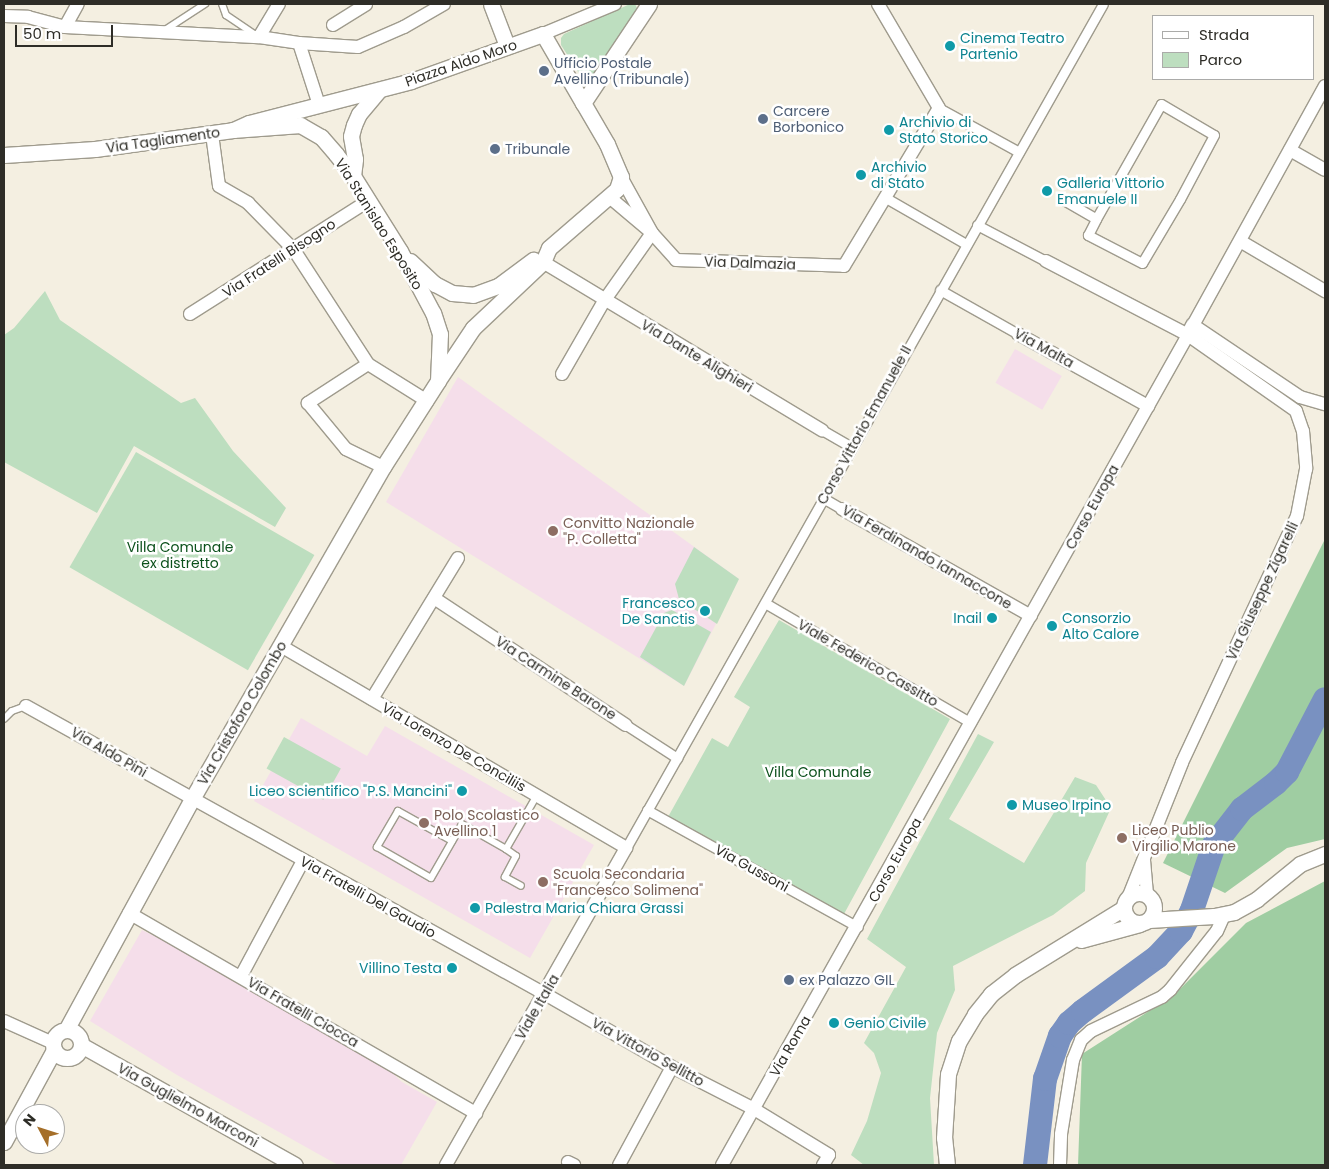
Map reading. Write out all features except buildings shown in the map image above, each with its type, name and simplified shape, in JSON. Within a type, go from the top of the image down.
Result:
[{"type":"street","points":[[65,27],[78,4]]},
{"type":"street","points":[[259,37],[279,4]]},
{"type":"street","points":[[333,25],[366,4]]},
{"type":"street","points":[[491,4],[507,46]]},
{"type":"street","points":[[400,251],[435,284],[452,293],[473,295],[498,286],[549,248],[617,188],[621,177],[607,144],[543,34],[615,4]]},
{"type":"street","points":[[583,104],[649,4]]},
{"type":"street","points":[[878,4],[940,108],[1019,152]]},
{"type":"street","name":"Corso Vittorio Emanuele II","points":[[626,848],[1103,4]]},
{"type":"street","points":[[4,16],[28,17],[65,27],[259,37],[299,43],[358,47],[404,27],[438,5]]},
{"type":"street","name":"Piazza Aldo Moro","points":[[319,105],[379,90],[543,34]]},
{"type":"street","points":[[299,43],[319,105]]},
{"type":"street","name":"Corso Europa","points":[[858,927],[1325,86]]},
{"type":"street","points":[[353,176],[355,159],[351,136],[354,124],[359,114],[379,90]]},
{"type":"street","points":[[1161,104],[1214,135],[1180,199],[1142,263],[1088,235],[1096,219],[1161,104]]},
{"type":"street","name":"Via Tagliamento","points":[[4,155],[95,149],[212,134],[319,105]]},
{"type":"street","name":"Via Dalmazia","points":[[621,177],[652,233],[676,260],[844,266],[940,108]]},
{"type":"street","name":"Via Stanislao Esposito","points":[[232,130],[293,125],[306,127],[321,137],[353,176],[400,251],[433,313],[440,334],[438,381],[426,401]]},
{"type":"street","points":[[212,134],[219,186],[248,203],[294,250],[368,364],[426,401]]},
{"type":"street","points":[[1290,150],[1325,170]]},
{"type":"street","points":[[562,374],[604,301],[652,233],[608,196]]},
{"type":"street","points":[[886,198],[966,244]]},
{"type":"street","points":[[1062,199],[1096,219]]},
{"type":"street","name":"Via Fratelli Bisogno","points":[[190,314],[294,250],[368,200]]},
{"type":"street","name":"Via Giuseppe Zigarelli","points":[[977,225],[1046,261],[1191,330],[1296,411],[1303,431],[1306,469],[1298,516],[1168,797],[1143,855],[1126,903]]},
{"type":"street","points":[[1240,241],[1325,291]]},
{"type":"street","points":[[438,381],[473,328],[543,262],[549,248]]},
{"type":"street","name":"Via Dante Alighieri","points":[[543,262],[604,301],[852,447]]},
{"type":"street","name":"Via Malta","points":[[940,290],[1148,406]]},
{"type":"street","points":[[1191,330],[1300,397],[1325,404]]},
{"type":"street","points":[[368,364],[308,403],[346,448],[383,467]]},
{"type":"street","name":"Via Cristoforo Colombo","points":[[66,1030],[192,800],[383,467],[426,401]]},
{"type":"street","name":"Via Ferdinando Iannaccone","points":[[823,498],[1031,616]]},
{"type":"street","points":[[372,699],[458,558]]},
{"type":"street","name":"Via Carmine Barone","points":[[434,598],[677,758]]},
{"type":"street","name":"Viale Federico Cassitto","points":[[765,602],[971,723]]},
{"type":"street","name":"Via Lorenzo De Conciliis","points":[[281,646],[626,848]]},
{"type":"street","name":"Via Aldo Pini","points":[[26,706],[192,800]]},
{"type":"street","name":"Via Fratelli Del Gaudio","points":[[192,800],[545,994]]},
{"type":"street","name":"Via Gussoni","points":[[647,810],[858,927]]},
{"type":"street","name":"Viale Italia","points":[[446,1165],[545,994],[626,848]]},
{"type":"street","points":[[1070,943],[1145,922],[1219,915],[1245,907],[1300,864],[1325,854]]},
{"type":"street","points":[[1143,855],[1154,912],[1145,922]]},
{"type":"street","points":[[241,976],[303,862]]},
{"type":"street","points":[[947,1165],[944,1138],[948,1074],[959,1042],[991,994],[1015,974],[1070,943],[1137,893],[1150,898],[1180,918]]},
{"type":"street","points":[[1126,903],[1127,918],[1145,922]]},
{"type":"street","name":"Via Fratelli Ciocca","points":[[129,914],[241,976],[476,1113]]},
{"type":"street","points":[[1060,1165],[1061,1134],[1073,1060],[1081,1040],[1092,1031],[1162,996],[1170,990],[1216,931],[1219,915]]},
{"type":"street","name":"Via Roma","points":[[722,1165],[858,927]]},
{"type":"street","name":"Via Vittorio Sellitto","points":[[545,994],[672,1067],[754,1109],[829,1155],[823,1165]]},
{"type":"street","points":[[4,1021],[54,1047],[61,1057],[72,1057],[77,1054],[81,1045],[77,1034],[66,1030],[57,1034],[54,1047],[4,1142]]},
{"type":"street","name":"Via Guglielmo Marconi","points":[[81,1045],[295,1165]]},
{"type":"street","points":[[619,1165],[672,1067]]},
{"type":"lane","points":[[161,33],[205,4]]},
{"type":"lane","points":[[222,4],[226,14],[259,37]]},
{"type":"lane","points":[[4,719],[12,711],[26,706]]},
{"type":"lane","points":[[506,849],[537,795]]},
{"type":"lane","points":[[452,841],[398,811],[377,847],[431,878],[462,824],[516,856],[505,877],[521,886]]},
{"type":"shaded area","points":[[1015,349],[1062,376],[1042,410],[996,383]]},
{"type":"shaded area","name":"Convitto Nazionale \"P. Colletta\"","points":[[458,377],[739,579],[684,686],[386,502]]},
{"type":"shaded area","name":"Polo Scolastico Avellino 1","points":[[301,718],[367,756],[385,726],[594,845],[530,958],[254,801]]},
{"type":"shaded area","points":[[142,930],[211,964],[373,1055],[402,1082],[437,1102],[401,1165],[338,1165],[177,1075],[90,1021]]},
{"type":"green space","points":[[630,4],[635,4],[638,10],[588,83],[584,81],[561,45],[561,38],[564,34]]},
{"type":"green space","points":[[45,291],[60,320],[181,403],[195,398],[233,451],[286,508],[275,527],[134,446],[97,513],[4,462],[4,335],[14,328]]},
{"type":"green space","name":"Villa Comunale ex distretto","points":[[136,452],[314,555],[248,670],[70,567]]},
{"type":"green space","points":[[1325,539],[1325,839],[1287,848],[1225,893],[1163,863]]},
{"type":"green space","points":[[694,547],[739,579],[717,624],[679,599],[675,584]]},
{"type":"green space","points":[[672,610],[711,632],[684,686],[640,657],[664,613]]},
{"type":"green space","name":"Villa Comunale","points":[[779,620],[950,719],[844,914],[668,817],[712,738],[728,747],[750,707],[734,697]]},
{"type":"green space","points":[[978,734],[994,742],[949,819],[1024,863],[1075,777],[1096,785],[1111,808],[1086,863],[1085,891],[1053,915],[953,966],[955,990],[937,1033],[930,1098],[934,1165],[864,1165],[851,1155],[867,1121],[881,1073],[874,1053],[864,1043],[906,967],[867,939]]},
{"type":"green space","points":[[284,737],[341,769],[323,800],[267,768]]},
{"type":"green space","points":[[1325,881],[1325,1165],[1078,1165],[1082,1054],[1174,995],[1246,923]]},
{"type":"waterway","points":[[1035,1165],[1045,1079],[1060,1036],[1069,1023],[1157,957],[1181,931],[1192,910],[1214,845],[1242,809],[1276,783],[1287,772],[1325,699]]},
{"type":"place","name":"Cinema Teatro Partenio","points":[[950,46]]},
{"type":"place","name":"Ufficio Postale Avellino (Tribunale)","points":[[544,71]]},
{"type":"place","name":"Carcere Borbonico","points":[[763,119]]},
{"type":"place","name":"Archivio di Stato Storico","points":[[889,130]]},
{"type":"place","name":"Tribunale","points":[[495,149]]},
{"type":"place","name":"Archivio di Stato","points":[[861,175]]},
{"type":"place","name":"Galleria Vittorio Emanuele II","points":[[1047,191]]},
{"type":"place","name":"Convitto Nazionale \"P. Colletta\"","points":[[553,531]]},
{"type":"place","name":"Francesco De Sanctis","points":[[705,611]]},
{"type":"place","name":"Inail","points":[[992,618]]},
{"type":"place","name":"Consorzio Alto Calore","points":[[1052,626]]},
{"type":"place","name":"Liceo scientifico \"P.S. Mancini\"","points":[[462,791]]},
{"type":"place","name":"Museo Irpino","points":[[1012,805]]},
{"type":"place","name":"Polo Scolastico Avellino 1","points":[[424,823]]},
{"type":"place","name":"Liceo Publio Virgilio Marone","points":[[1122,838]]},
{"type":"place","name":"Scuola Secondaria \"Francesco Solimena\"","points":[[543,882]]},
{"type":"place","name":"Palestra Maria Chiara Grassi","points":[[475,908]]},
{"type":"place","name":"Villino Testa","points":[[452,968]]},
{"type":"place","name":"ex Palazzo GIL","points":[[789,980]]},
{"type":"place","name":"Genio Civile","points":[[834,1023]]}]
